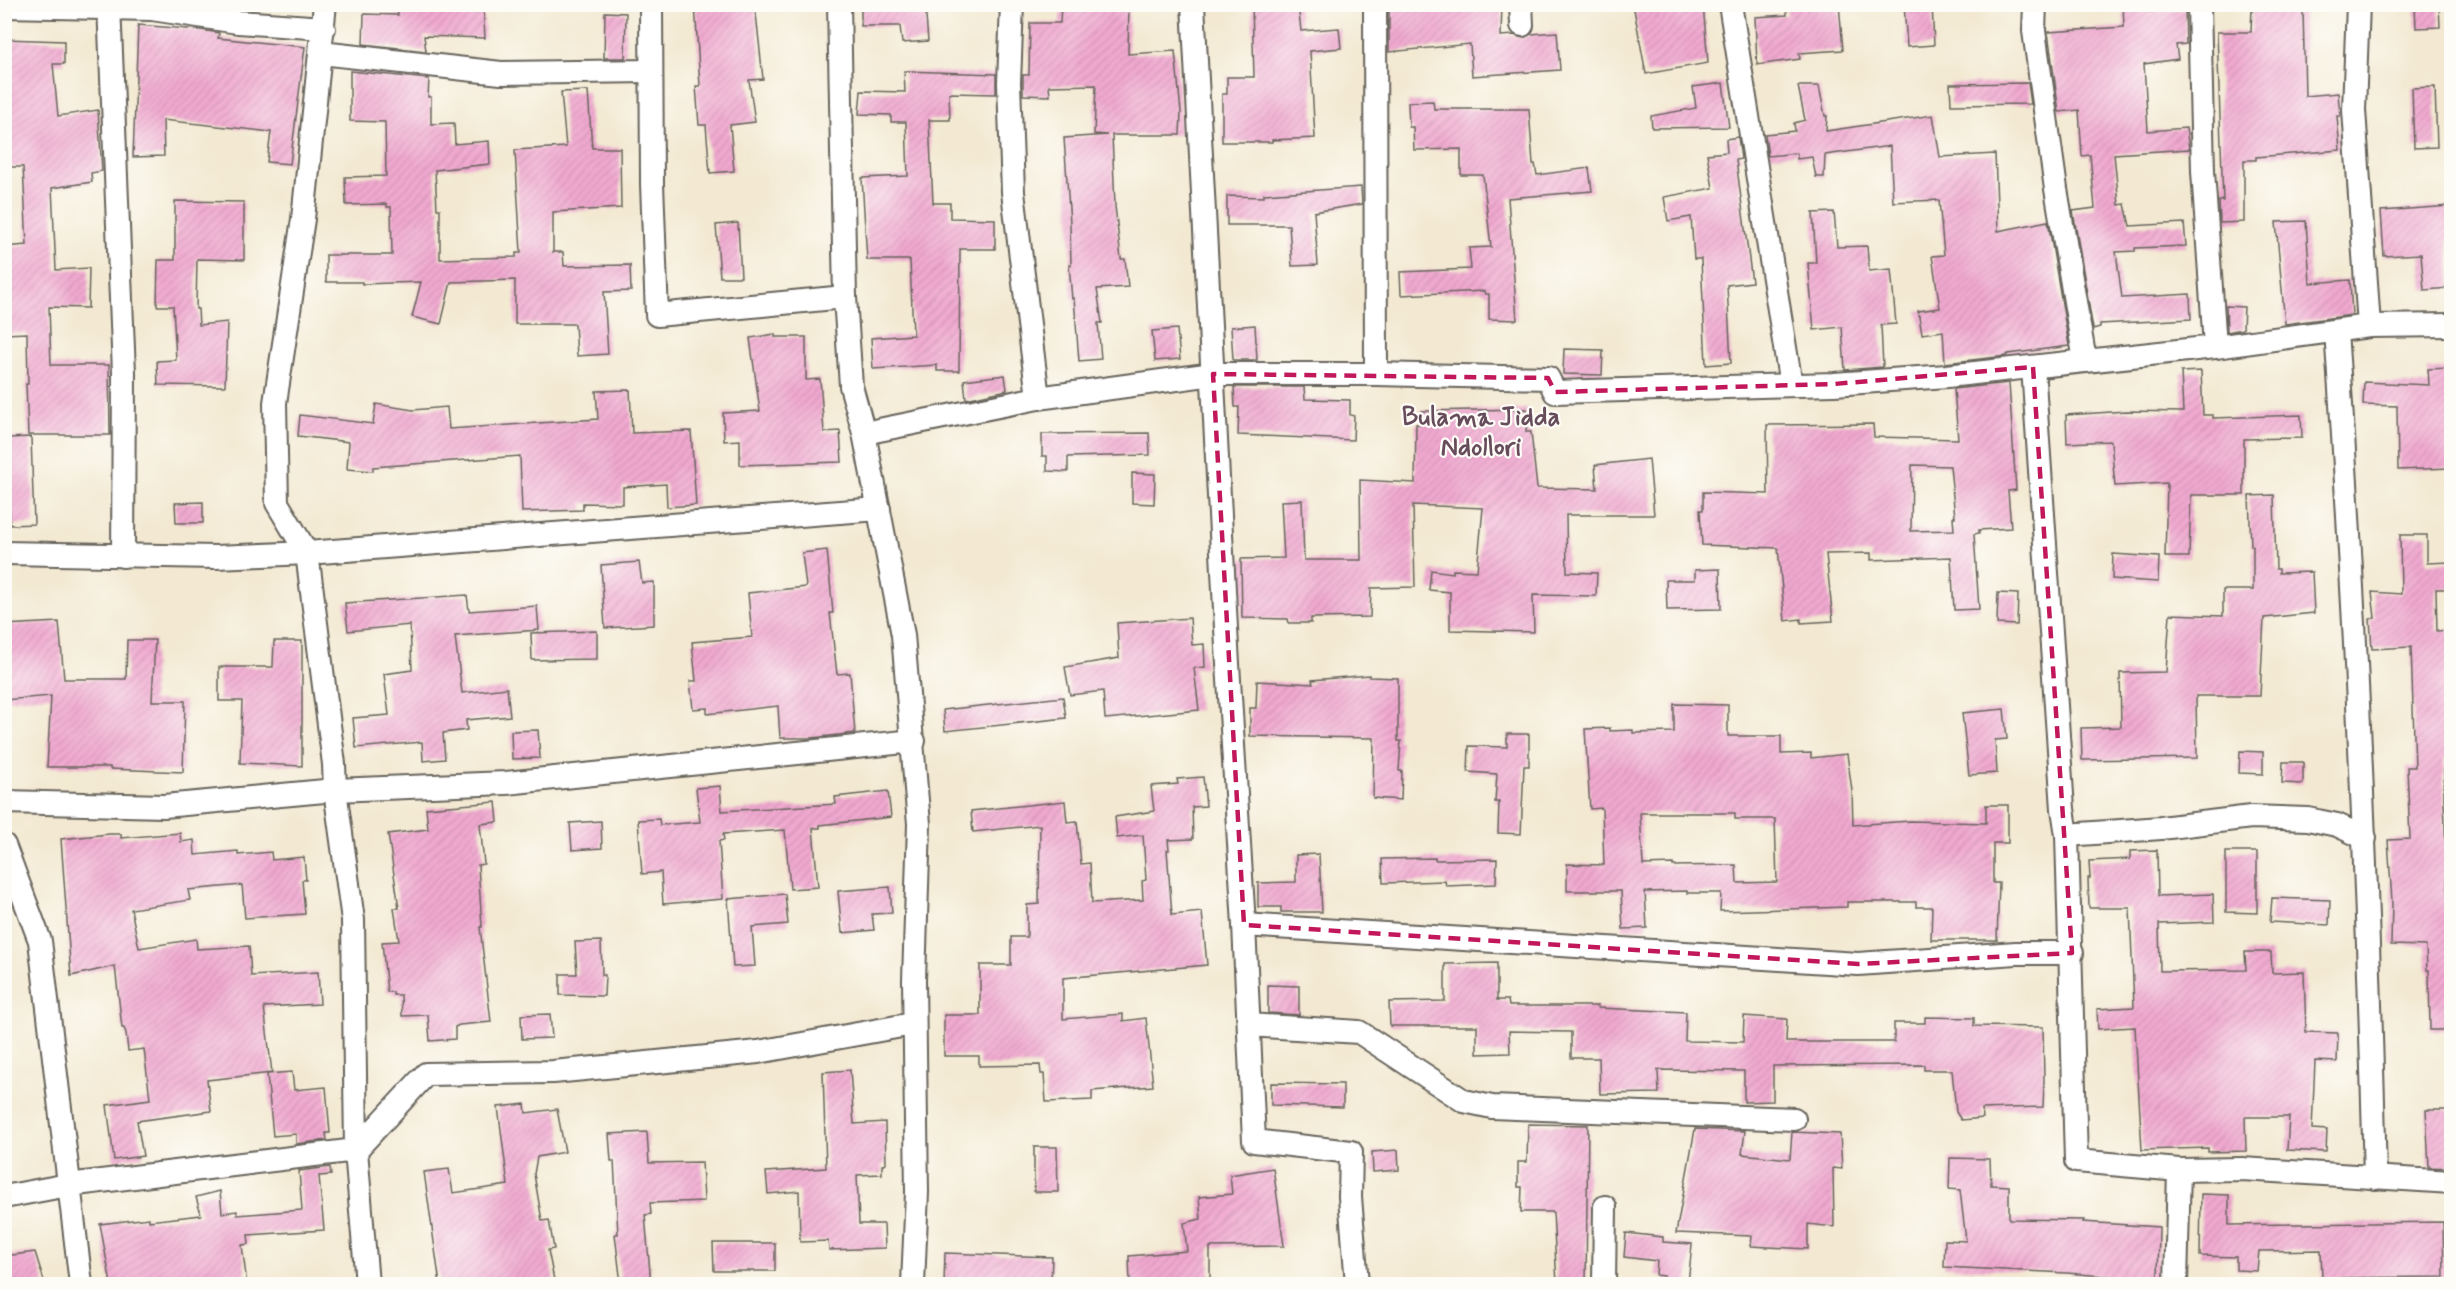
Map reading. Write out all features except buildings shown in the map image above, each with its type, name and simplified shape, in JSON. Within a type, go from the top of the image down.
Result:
[{"type":"street","points":[[325,4],[303,219],[275,403],[277,503],[307,553],[353,920],[356,1150],[367,1284]]},
{"type":"street","points":[[651,4],[652,184],[657,315],[845,297]]},
{"type":"street","points":[[839,4],[845,297],[851,387],[864,433],[903,635],[914,741],[919,824],[914,1024],[917,1192],[913,1284]]},
{"type":"street","points":[[1012,4],[1009,83],[1013,192],[1038,398]]},
{"type":"street","points":[[1193,4],[1254,1141],[1351,1152],[1350,1197],[1357,1284]]},
{"type":"street","points":[[1375,4],[1376,374]]},
{"type":"street","points":[[1730,4],[1791,385]]},
{"type":"street","points":[[2035,4],[2034,31],[2056,189],[2085,361]]},
{"type":"street","points":[[2199,4],[2203,171],[2215,347]]},
{"type":"street","points":[[2358,4],[2354,110],[2369,326]]},
{"type":"street","points":[[4,6],[109,6],[152,9],[238,22],[324,28]]},
{"type":"street","points":[[109,6],[124,373],[123,556]]},
{"type":"street","points":[[321,53],[501,73],[651,71]]},
{"type":"street","points":[[864,433],[1038,398],[1213,374],[1376,374],[1548,378],[1555,392],[1791,385],[1936,377],[2215,347],[2369,326],[2451,325]]},
{"type":"street","points":[[2336,331],[2348,506],[2365,838],[2375,1178]]},
{"type":"street","points":[[2033,367],[2063,809],[2067,835],[2076,1161],[2179,1170],[2242,1169],[2451,1182]]},
{"type":"street","points":[[4,553],[216,557],[307,553],[879,509]]},
{"type":"street","points":[[4,802],[164,806],[335,790],[506,783],[914,741]]},
{"type":"street","points":[[2067,835],[2161,828],[2251,817],[2308,819],[2337,825],[2365,838]]},
{"type":"street","points":[[4,845],[40,941],[81,1284]]},
{"type":"street","points":[[1244,925],[1858,964],[2016,952],[2072,952]]},
{"type":"street","points":[[4,1197],[68,1185],[356,1150],[426,1074],[553,1072],[758,1052],[914,1024]]},
{"type":"street","points":[[1249,1025],[1359,1032],[1464,1101],[1492,1107],[1794,1119]]},
{"type":"street","points":[[2176,1284],[2179,1170]]},
{"type":"street","points":[[1604,1284],[1605,1208]]},
{"type":"highlighted area","points":[[2033,367],[2072,953],[1858,964],[1244,925],[1213,374],[1548,378],[1555,392],[1834,384]]},
{"type":"district","name":"Bulama Jidda Ndollori","points":[[1481,430]]}]
